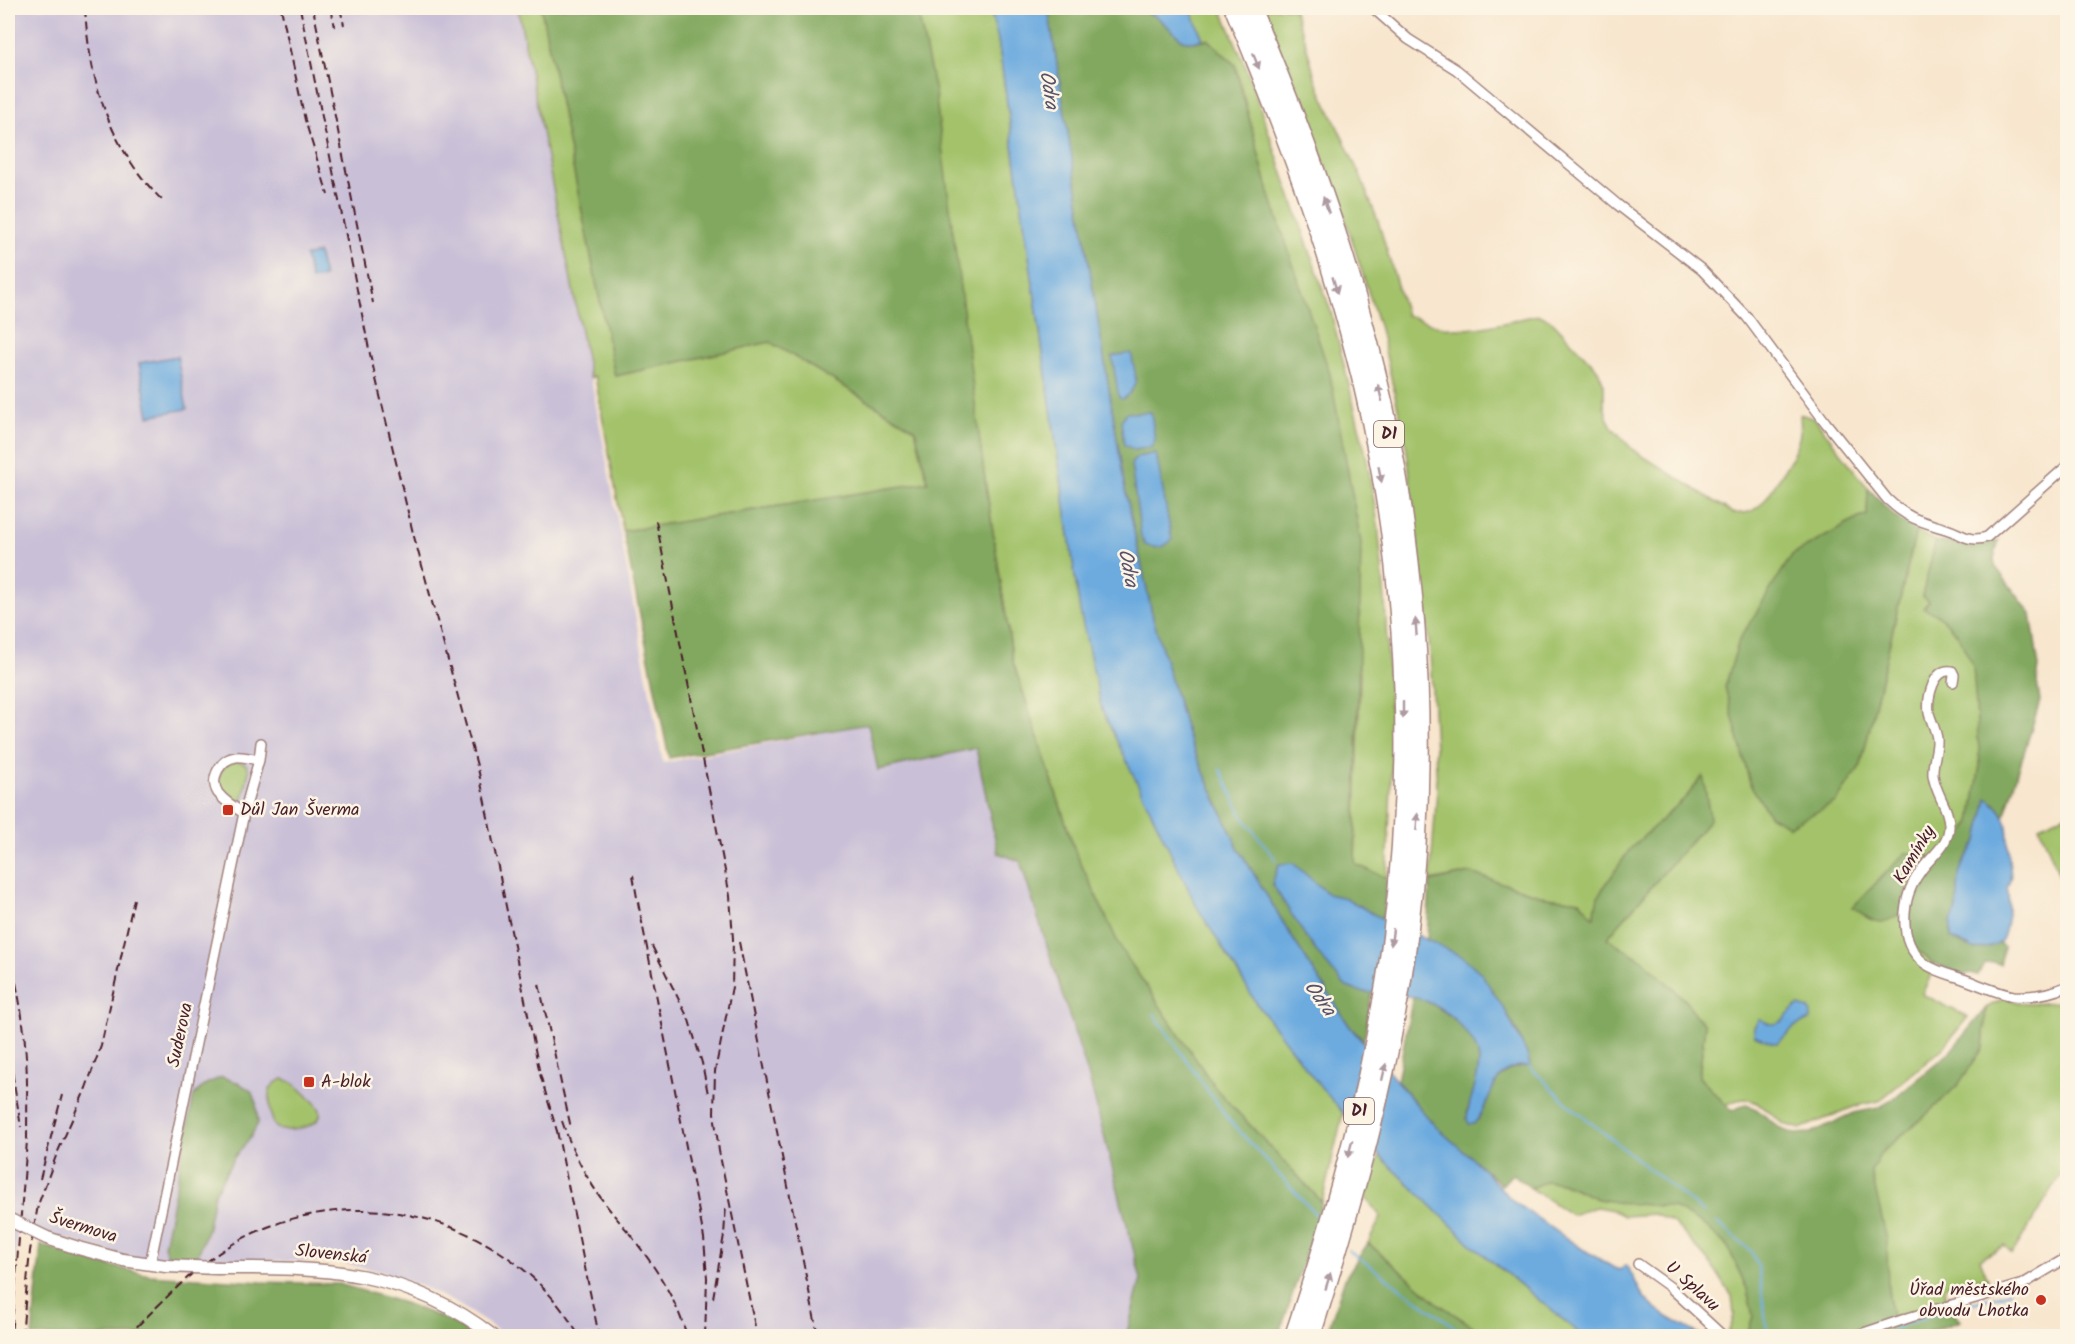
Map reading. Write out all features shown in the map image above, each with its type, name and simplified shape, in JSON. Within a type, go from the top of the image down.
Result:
[{"type":"highway","name":"D1","points":[[1234,8],[1292,152],[1350,332],[1384,493],[1394,565],[1403,698],[1406,880],[1401,981],[1375,1111],[1351,1208],[1311,1336]]},
{"type":"highway","name":"D1","points":[[1251,8],[1274,63],[1338,238],[1385,413],[1400,489],[1411,573],[1419,698],[1420,788],[1406,880],[1375,1043],[1326,1237],[1294,1336]]},
{"type":"street","points":[[1373,8],[1408,39],[1457,70],[1618,206],[1702,270],[1747,317],[1826,423],[1887,499],[1914,520],[1950,530],[1963,537],[1978,540],[1987,537],[2067,465]]},
{"type":"street","name":"Kamínky","points":[[1953,682],[1952,671],[1947,670],[1936,679],[1932,686],[1929,711],[1937,740],[1933,775],[1949,820],[1949,829],[1946,840],[1920,870],[1912,884],[1905,914],[1905,930],[1909,942],[1917,957],[1934,969],[2013,996],[2052,993],[2067,986]]},
{"type":"street","name":"Suderova","points":[[150,1264],[244,813],[259,760],[261,743]]},
{"type":"street","points":[[244,813],[231,806],[219,793],[215,785],[216,775],[224,762],[233,757],[259,760]]},
{"type":"street","name":"Švermova","points":[[8,1219],[47,1238],[78,1248],[123,1260],[150,1264]]},
{"type":"street","points":[[1855,1336],[2023,1284],[2067,1257]]},
{"type":"street","name":"Slovenská","points":[[150,1264],[219,1268],[315,1269],[375,1278],[433,1299],[493,1336]]},
{"type":"street","name":"U Splavu","points":[[1638,1264],[1670,1287],[1723,1336]]},
{"type":"shaded area","points":[[8,8],[518,8],[572,277],[663,763],[868,724],[878,770],[976,747],[996,848],[998,853],[1020,861],[1090,1081],[1141,1279],[1126,1336],[505,1336],[459,1305],[425,1288],[384,1272],[338,1262],[240,1261],[219,1268],[150,1264],[18,1225],[8,1333]]},
{"type":"green space","points":[[518,8],[541,8],[615,376],[770,342],[915,429],[928,482],[623,531],[595,376],[590,378]]},
{"type":"green space","points":[[541,8],[917,8],[935,92],[984,473],[1013,662],[1075,851],[1121,949],[1216,1089],[1322,1202],[1279,1336],[1126,1336],[1141,1279],[1090,1081],[1020,861],[998,853],[976,748],[878,770],[868,724],[669,758],[623,531],[928,482],[915,429],[770,342],[615,376]]},
{"type":"green space","points":[[917,8],[990,8],[998,40],[1080,611],[1257,1004],[1343,1113],[1322,1202],[1216,1089],[1121,949],[1075,851],[1013,662]]},
{"type":"green space","points":[[1048,8],[1137,8],[1157,17],[1183,40],[1193,42],[1208,39],[1235,65],[1269,193],[1330,374],[1361,542],[1355,864],[1387,878],[1381,937],[1364,1041],[1350,1027],[1238,848],[1188,737],[1153,618],[1125,489]]},
{"type":"green space","points":[[1190,8],[1221,8],[1247,70],[1331,312],[1366,455],[1378,524],[1385,600],[1392,761],[1387,878],[1355,865],[1360,673],[1269,193],[1235,65],[1208,39],[1203,39]]},
{"type":"green space","points":[[1262,8],[1293,8],[1316,81],[1359,173],[1378,221],[1406,315],[1438,326],[1458,329],[1490,326],[1540,315],[1553,322],[1598,370],[1604,385],[1604,405],[1607,417],[1612,427],[1633,450],[1733,513],[1747,512],[1756,508],[1775,486],[1798,442],[1801,428],[1800,414],[1815,419],[1868,488],[1867,516],[1859,518],[1792,555],[1789,826],[1835,802],[1861,765],[1916,531],[1936,541],[1922,596],[1930,600],[1940,616],[1957,634],[1974,666],[1980,765],[1971,822],[1959,840],[1925,872],[1914,947],[1933,963],[1934,969],[1922,994],[1968,1017],[1942,1049],[1879,1101],[1856,1106],[1800,1129],[1784,1124],[1758,1103],[1746,1099],[1726,1105],[1699,1077],[1705,1024],[1694,1014],[1687,1002],[1644,961],[1607,938],[1710,819],[1703,777],[1594,918],[1580,901],[1546,897],[1470,873],[1430,881],[1437,790],[1430,650],[1406,443],[1380,329],[1342,208]]},
{"type":"green space","points":[[1868,488],[1894,516],[1916,531],[1861,765],[1836,802],[1789,826],[1769,815],[1750,784],[1725,687],[1739,640],[1792,555],[1859,518],[1867,516]]},
{"type":"green space","points":[[1999,540],[1994,558],[1995,566],[2031,614],[2039,667],[2037,682],[2040,701],[2004,817],[1998,806],[1987,799],[1978,840],[1963,863],[1959,875],[1957,909],[1951,922],[1951,938],[1976,950],[1999,943],[2004,947],[2000,964],[1993,962],[1984,964],[1978,975],[1971,973],[1963,975],[1933,963],[1914,947],[1907,920],[1915,891],[1925,872],[1959,840],[1971,822],[1980,765],[1973,665],[1957,634],[1940,616],[1923,608],[1929,601],[1922,596],[1936,541],[1973,547]]},
{"type":"green space","points":[[237,761],[246,764],[249,771],[243,798],[238,802],[225,792],[219,780],[223,769],[228,764]]},
{"type":"green space","points":[[1703,776],[1710,819],[1607,938],[1644,961],[1687,1002],[1694,1014],[1705,1024],[1699,1077],[1732,1111],[1746,1105],[1755,1108],[1781,1129],[1794,1134],[1811,1133],[1854,1113],[1878,1108],[1894,1099],[1949,1053],[1986,1008],[1983,1048],[1958,1085],[1881,1153],[1871,1171],[1887,1240],[1888,1290],[1893,1325],[1951,1307],[1960,1321],[1917,1336],[1747,1336],[1753,1316],[1747,1289],[1728,1247],[1707,1227],[1673,1207],[1598,1199],[1562,1183],[1546,1181],[1531,1188],[1512,1174],[1502,1185],[1436,1127],[1397,1081],[1413,996],[1434,1005],[1456,1021],[1472,1041],[1479,1063],[1467,1113],[1478,1120],[1490,1091],[1501,1076],[1509,1070],[1529,1066],[1519,1035],[1505,1010],[1463,957],[1427,940],[1430,882],[1470,873],[1546,897],[1580,901],[1594,917],[1598,896],[1630,849],[1687,796]]},
{"type":"green space","points":[[2067,814],[2067,880],[2062,882],[2039,826]]},
{"type":"green space","points":[[1905,853],[1929,854],[1906,888],[1902,912],[1888,920],[1877,922],[1853,907]]},
{"type":"green space","points":[[2004,998],[2025,1004],[2058,1002],[2067,1016],[2067,1165],[2012,1254],[2004,1246],[1980,1259],[1988,1279],[1951,1282],[1945,1289],[1948,1304],[1892,1320],[1877,1198],[1871,1171],[1881,1153],[1958,1084],[1983,1048],[1986,1008]]},
{"type":"green space","points":[[222,1077],[239,1083],[251,1091],[256,1103],[258,1123],[249,1140],[235,1156],[214,1194],[208,1227],[198,1255],[174,1257],[167,1254],[164,1246],[194,1095],[206,1084]]},
{"type":"green space","points":[[283,1079],[298,1087],[319,1108],[318,1120],[304,1127],[288,1130],[281,1130],[274,1125],[269,1091],[275,1083]]},
{"type":"green space","points":[[1379,1155],[1473,1246],[1583,1336],[1487,1336],[1440,1305],[1368,1243],[1381,1217],[1366,1198]]},
{"type":"green space","points":[[1546,1181],[1562,1183],[1598,1199],[1673,1207],[1707,1227],[1728,1247],[1747,1289],[1753,1316],[1747,1336],[1728,1334],[1734,1315],[1732,1296],[1712,1265],[1674,1223],[1654,1214],[1624,1216],[1613,1210],[1596,1207],[1571,1215],[1531,1188]]},
{"type":"green space","points":[[1368,1243],[1440,1305],[1487,1336],[1326,1336],[1345,1278]]},
{"type":"green space","points":[[41,1245],[94,1262],[149,1275],[339,1284],[404,1303],[450,1321],[474,1336],[32,1336]]},
{"type":"water","name":"Odra","points":[[990,8],[1048,8],[1125,489],[1153,618],[1188,737],[1238,848],[1350,1027],[1436,1127],[1475,1161],[1514,1202],[1614,1268],[1620,1270],[1625,1265],[1641,1293],[1656,1309],[1702,1336],[1583,1336],[1473,1246],[1379,1155],[1314,1079],[1257,1004],[1197,907],[1102,710],[1080,611],[998,40]]},
{"type":"water","points":[[1137,8],[1190,8],[1203,39],[1193,42],[1183,40],[1157,17]]},
{"type":"water","points":[[318,253],[324,277],[311,280],[305,256]]},
{"type":"water","points":[[1131,353],[1136,378],[1133,388],[1123,399],[1119,398],[1112,356]]},
{"type":"water","points":[[177,356],[187,409],[149,416],[139,363]]},
{"type":"water","points":[[1151,412],[1155,440],[1152,447],[1135,450],[1124,445],[1121,421],[1126,413]]},
{"type":"water","points":[[1156,453],[1172,540],[1156,548],[1145,545],[1141,537],[1131,464],[1137,457]]},
{"type":"water","points":[[1987,798],[1996,805],[2005,819],[2011,877],[2007,888],[2008,917],[2002,939],[1994,946],[1976,950],[1951,938],[1951,922],[1957,909],[1959,875],[1963,863],[1978,840]]},
{"type":"water","points":[[1293,863],[1328,894],[1346,898],[1375,915],[1463,957],[1481,973],[1505,1010],[1527,1054],[1530,1066],[1517,1067],[1500,1077],[1474,1124],[1469,1124],[1467,1119],[1479,1061],[1478,1052],[1472,1040],[1446,1012],[1428,1002],[1407,996],[1360,992],[1347,987],[1309,942],[1272,884],[1279,864]]},
{"type":"water","points":[[1798,1006],[1809,1009],[1810,1020],[1794,1027],[1778,1043],[1754,1035],[1754,1027],[1759,1019],[1769,1024],[1777,1023],[1784,1020]]},
{"type":"waterway","points":[[1220,769],[1243,817],[1276,860]]},
{"type":"waterway","points":[[1154,1014],[1227,1118],[1320,1219]]},
{"type":"waterway","points":[[1529,1066],[1569,1105],[1703,1212]]},
{"type":"waterway","points":[[1716,1222],[1751,1251],[1758,1266],[1768,1336]]},
{"type":"waterway","points":[[1348,1250],[1467,1336]]},
{"type":"waterway","points":[[1887,1336],[1894,1329],[1913,1321],[2010,1292]]},
{"type":"railway","points":[[85,8],[91,61],[105,111],[128,158],[162,200]]},
{"type":"railway","points":[[281,8],[305,120],[328,195]]},
{"type":"railway","points":[[300,8],[370,354],[413,533],[479,773],[540,1074],[559,1138]]},
{"type":"railway","points":[[313,8],[373,303]]},
{"type":"railway","points":[[331,8],[335,27]]},
{"type":"railway","points":[[340,8],[344,25]]},
{"type":"railway","points":[[656,521],[730,896],[733,939],[732,987],[715,1071],[714,1113],[719,1151],[757,1336]]},
{"type":"railway","points":[[633,875],[639,909]]},
{"type":"railway","points":[[22,1336],[30,1251],[38,1205],[101,1046],[134,899]]},
{"type":"railway","points":[[638,902],[704,1238],[707,1278],[705,1336]]},
{"type":"railway","points":[[739,942],[818,1336]]},
{"type":"railway","points":[[8,943],[22,1019],[27,1092],[27,1141],[11,1336]]},
{"type":"railway","points":[[652,946],[689,1020],[702,1063],[708,1094]]},
{"type":"railway","points":[[539,984],[571,1128]]},
{"type":"railway","points":[[8,1046],[21,1127]]},
{"type":"railway","points":[[40,1179],[62,1095]]},
{"type":"railway","points":[[562,1121],[575,1154],[591,1183],[633,1237]]},
{"type":"railway","points":[[557,1131],[599,1336]]},
{"type":"railway","points":[[713,1298],[724,1235],[726,1206]]},
{"type":"railway","points":[[127,1336],[207,1261],[238,1241],[284,1221],[332,1211],[381,1211],[428,1220],[473,1237],[514,1262],[550,1295],[579,1336]]},
{"type":"railway","points":[[629,1233],[663,1282],[687,1336]]},
{"type":"railway","points":[[36,1336],[37,1323]]},
{"type":"place","name":"Důl Jan Šverma","points":[[228,810]]},
{"type":"place","name":"A-blok","points":[[309,1082]]},
{"type":"place","name":"Úřad městského obvodu Lhotka","points":[[2041,1300]]}]
